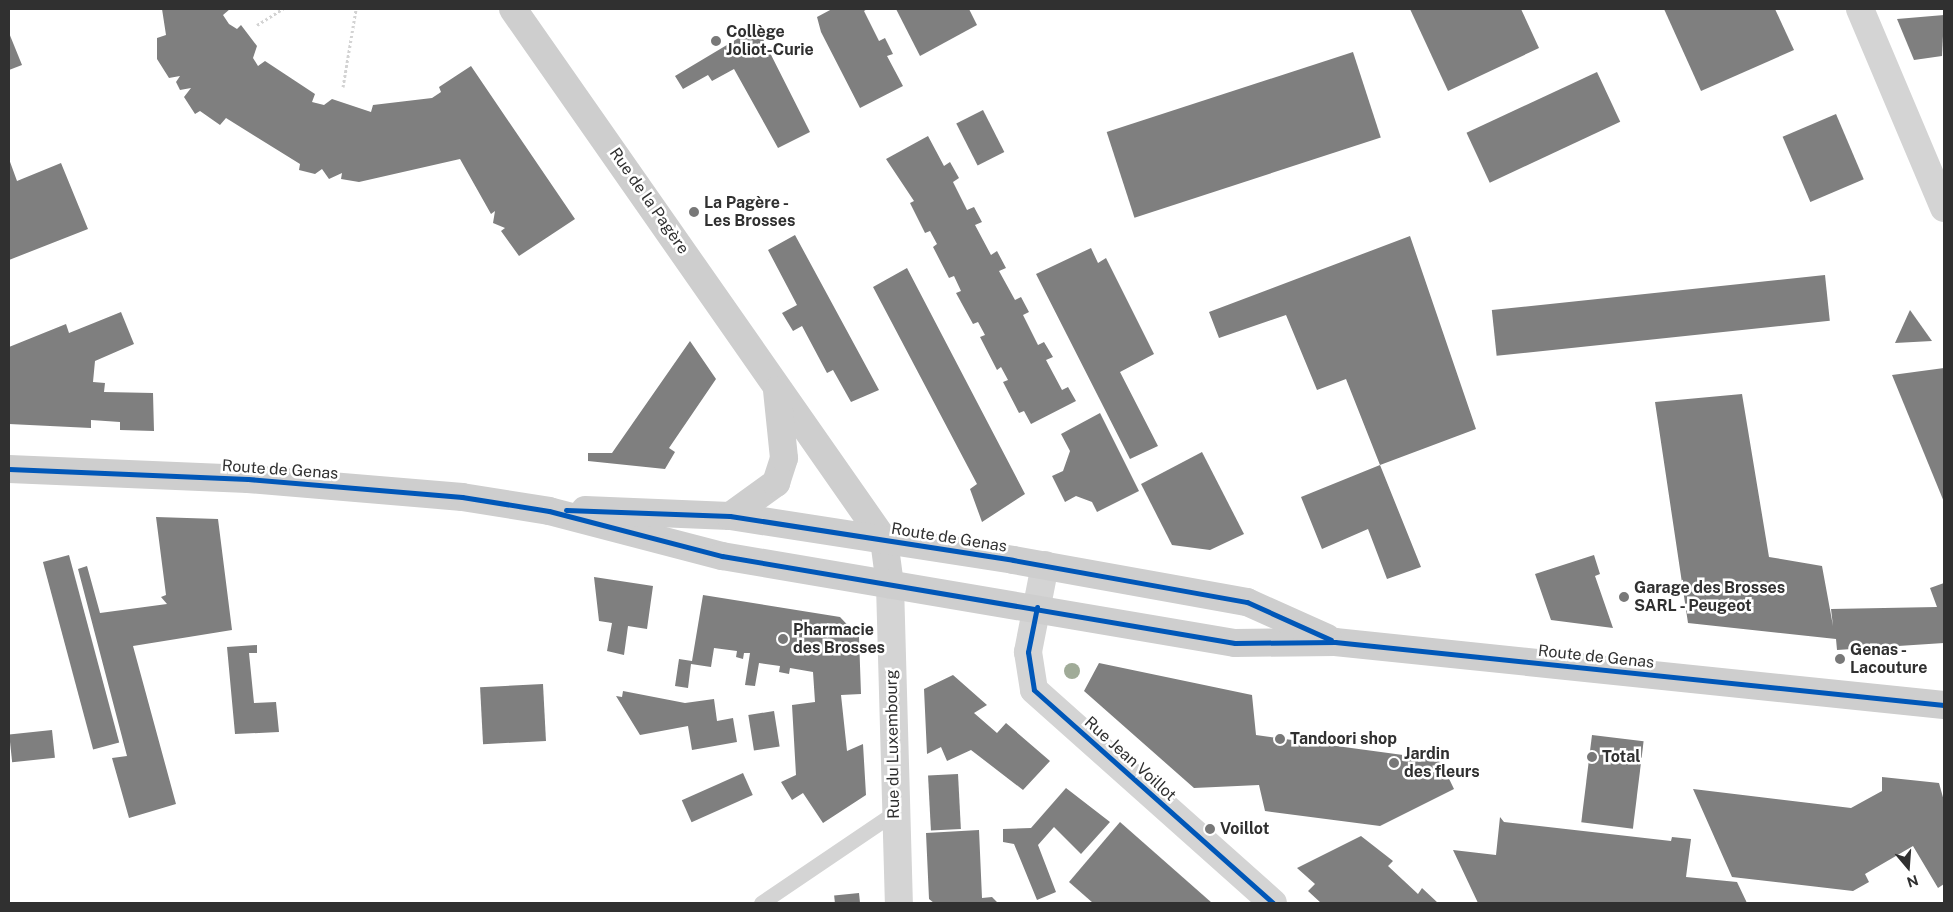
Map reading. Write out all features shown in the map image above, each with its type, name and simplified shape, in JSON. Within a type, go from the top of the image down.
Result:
[{"type":"main road","name":"Rue de la Pagère","points":[[518,11],[884,540],[890,585]]},
{"type":"main road","name":"Rue de la Pagère","points":[[730,516],[776,483],[784,458],[776,386]]},
{"type":"main road","name":"Route de Genas","points":[[9,469],[248,479],[462,497],[549,511],[722,556],[890,585],[1036,607],[1235,643],[1335,642],[1944,705]]},
{"type":"main road","name":"Route de Genas","points":[[549,511],[730,516],[1045,566],[1247,602],[1335,642]]},
{"type":"street","points":[[1860,9],[1944,208]]},
{"type":"street","name":"Rue Jean Voillot","points":[[1045,566],[1028,652],[1034,690],[1273,903]]},
{"type":"street","name":"Rue du Luxembourg","points":[[890,585],[894,813],[899,903]]},
{"type":"lane","points":[[761,903],[894,813]]},
{"type":"path","points":[[257,25],[283,9]]},
{"type":"path","points":[[343,87],[356,9]]},
{"type":"building","points":[[162,9],[230,9],[223,15],[229,24],[237,29],[241,25],[257,46],[253,58],[258,66],[265,61],[315,94],[312,102],[324,105],[332,99],[371,112],[373,105],[432,98],[441,92],[439,87],[471,66],[575,219],[519,256],[501,231],[505,228],[493,223],[495,211],[491,214],[460,159],[359,182],[341,179],[342,173],[329,179],[322,169],[315,174],[299,170],[300,164],[226,118],[220,125],[200,111],[195,114],[184,97],[191,88],[180,90],[176,82],[180,76],[169,78],[157,59],[157,38],[166,35]]},
{"type":"building","points":[[832,9],[867,9],[864,11],[879,41],[885,38],[893,54],[887,56],[903,86],[860,108],[821,32],[817,17]]},
{"type":"building","points":[[896,9],[969,9],[977,25],[920,56]]},
{"type":"building","points":[[1410,9],[1521,9],[1539,48],[1448,91]]},
{"type":"building","points":[[1664,9],[1775,9],[1794,50],[1701,91]]},
{"type":"building","points":[[1944,15],[1942,56],[1914,60],[1897,19]]},
{"type":"building","points":[[757,27],[810,132],[778,148],[734,69],[712,81],[708,75],[683,89],[675,76]]},
{"type":"building","points":[[9,33],[22,65],[9,70]]},
{"type":"building","points":[[1353,52],[1381,138],[1134,218],[1107,132]]},
{"type":"building","points":[[1597,72],[1620,122],[1490,183],[1466,133]]},
{"type":"building","points":[[983,110],[1004,152],[978,165],[956,124]]},
{"type":"building","points":[[1836,114],[1864,179],[1810,202],[1783,137]]},
{"type":"building","points":[[928,136],[944,166],[950,162],[959,178],[953,182],[967,210],[974,207],[982,222],[975,225],[991,255],[997,251],[1006,268],[999,271],[1015,300],[1021,297],[1029,312],[1023,315],[1038,345],[1044,342],[1053,357],[1046,360],[1062,390],[1068,387],[1076,401],[1031,424],[1024,411],[1019,413],[1003,382],[1008,380],[1001,367],[997,370],[980,337],[985,335],[978,322],[973,324],[956,293],[961,291],[954,276],[949,278],[933,247],[937,244],[930,231],[925,233],[910,203],[914,201],[886,159]]},
{"type":"building","points":[[9,159],[17,181],[61,163],[88,229],[9,260]]},
{"type":"building","points":[[795,235],[879,390],[851,402],[833,370],[827,373],[802,326],[793,331],[782,313],[797,305],[768,250]]},
{"type":"building","points":[[1410,236],[1476,429],[1380,465],[1346,379],[1317,390],[1286,315],[1219,338],[1209,312]]},
{"type":"building","points":[[1091,248],[1098,263],[1106,258],[1154,354],[1120,372],[1158,446],[1130,459],[1036,274]]},
{"type":"building","points":[[907,268],[1025,494],[982,522],[970,489],[977,484],[873,287]]},
{"type":"building","points":[[1825,275],[1830,321],[1497,356],[1492,310]]},
{"type":"building","points":[[1910,310],[1932,341],[1895,343]]},
{"type":"building","points":[[121,312],[134,344],[95,361],[93,382],[105,383],[104,392],[153,393],[154,431],[120,430],[120,422],[91,420],[91,428],[9,424],[9,347],[66,324],[69,333]]},
{"type":"building","points":[[690,341],[716,379],[669,448],[675,452],[665,469],[588,461],[588,453],[612,453]]},
{"type":"building","points":[[1944,368],[1944,502],[1892,375]]},
{"type":"building","points":[[1742,394],[1769,557],[1822,566],[1833,626],[1831,609],[1937,607],[1930,588],[1944,583],[1944,643],[1837,650],[1836,639],[1688,623],[1655,402]]},
{"type":"building","points":[[1100,413],[1139,491],[1097,512],[1092,502],[1076,496],[1065,502],[1052,476],[1063,471],[1070,451],[1061,434]]},
{"type":"building","points":[[1202,452],[1244,534],[1210,550],[1172,545],[1141,484]]},
{"type":"building","points":[[1380,465],[1421,567],[1387,579],[1368,529],[1322,549],[1301,497]]},
{"type":"building","points":[[156,517],[218,519],[232,630],[133,646],[176,804],[129,818],[112,758],[127,756],[78,569],[87,566],[100,613],[167,604],[161,597],[166,595]]},
{"type":"building","points":[[69,555],[119,742],[93,749],[43,562]]},
{"type":"building","points":[[1594,555],[1600,574],[1595,576],[1613,628],[1551,620],[1535,574]]},
{"type":"building","points":[[594,577],[653,586],[647,629],[628,626],[624,655],[607,651],[612,623],[599,621]]},
{"type":"building","points":[[703,595],[840,617],[859,637],[861,694],[841,695],[847,751],[863,744],[866,795],[823,823],[803,793],[792,800],[781,782],[796,775],[792,705],[815,702],[813,672],[790,668],[789,674],[779,672],[780,666],[759,663],[755,686],[745,685],[750,653],[744,653],[743,659],[736,657],[737,651],[714,648],[711,667],[691,664],[688,688],[675,686],[679,659],[692,661]]},
{"type":"building","points":[[257,645],[257,653],[249,653],[254,703],[276,702],[279,732],[235,734],[227,647]]},
{"type":"building","points":[[1099,663],[1252,695],[1256,735],[1440,760],[1454,789],[1380,826],[1265,811],[1259,785],[1194,788],[1084,691]]},
{"type":"building","points":[[953,675],[987,705],[974,713],[997,733],[1006,723],[1050,761],[1023,790],[971,750],[947,761],[941,747],[927,754],[924,689]]},
{"type":"building","points":[[543,684],[546,741],[483,744],[480,687]]},
{"type":"building","points":[[623,691],[685,703],[714,699],[717,721],[733,718],[737,742],[692,750],[688,726],[640,735],[616,696],[622,697]]},
{"type":"building","points":[[774,711],[780,747],[754,751],[748,715]]},
{"type":"building","points":[[52,730],[55,758],[12,762],[9,734]]},
{"type":"building","points":[[1592,735],[1644,741],[1633,829],[1581,822]]},
{"type":"building","points":[[743,773],[753,795],[692,822],[682,800]]},
{"type":"building","points":[[958,774],[961,829],[931,830],[928,776]]},
{"type":"building","points":[[1882,777],[1939,783],[1944,801],[1944,884],[1938,888],[1913,846],[1865,874],[1869,882],[1853,891],[1732,877],[1693,789],[1851,808],[1882,791]]},
{"type":"building","points":[[1066,788],[1110,822],[1081,854],[1054,827],[1038,845],[1056,892],[1037,900],[1014,844],[1003,842],[1003,829],[1031,828]]},
{"type":"building","points":[[1500,817],[1504,822],[1671,841],[1672,837],[1691,839],[1686,877],[1737,882],[1747,903],[1478,903],[1453,850],[1496,855]]},
{"type":"building","points":[[1120,822],[1212,903],[1093,903],[1069,882]]},
{"type":"building","points":[[979,830],[982,898],[992,897],[998,903],[934,903],[929,899],[926,833]]},
{"type":"building","points":[[1361,836],[1393,861],[1388,866],[1418,894],[1422,888],[1438,903],[1321,903],[1308,891],[1315,884],[1297,868]]},
{"type":"building","points":[[859,893],[860,903],[835,903],[834,896]]},
{"type":"cycle path","points":[[9,469],[248,479],[462,497],[549,511],[722,556],[1235,643],[1335,642],[1944,705]]},
{"type":"cycle path","points":[[566,510],[730,516],[1013,560],[1247,602],[1331,640]]},
{"type":"cycle path","points":[[1037,607],[1028,652],[1034,690],[1273,903]]},
{"type":"place","name":"Collège Joliot-Curie","points":[[716,41]]},
{"type":"place","name":"La Pagère - Les Brosses","points":[[694,212]]},
{"type":"place","name":"Garage des Brosses SARL - Peugeot","points":[[1624,597]]},
{"type":"place","name":"Pharmacie des Brosses","points":[[783,639]]},
{"type":"place","name":"Genas - Lacouture","points":[[1840,659]]},
{"type":"place","name":"Tandoori shop","points":[[1280,739]]},
{"type":"place","name":"Total","points":[[1592,757]]},
{"type":"place","name":"Jardin des fleurs","points":[[1394,763]]},
{"type":"place","name":"Voillot","points":[[1210,829]]}]
